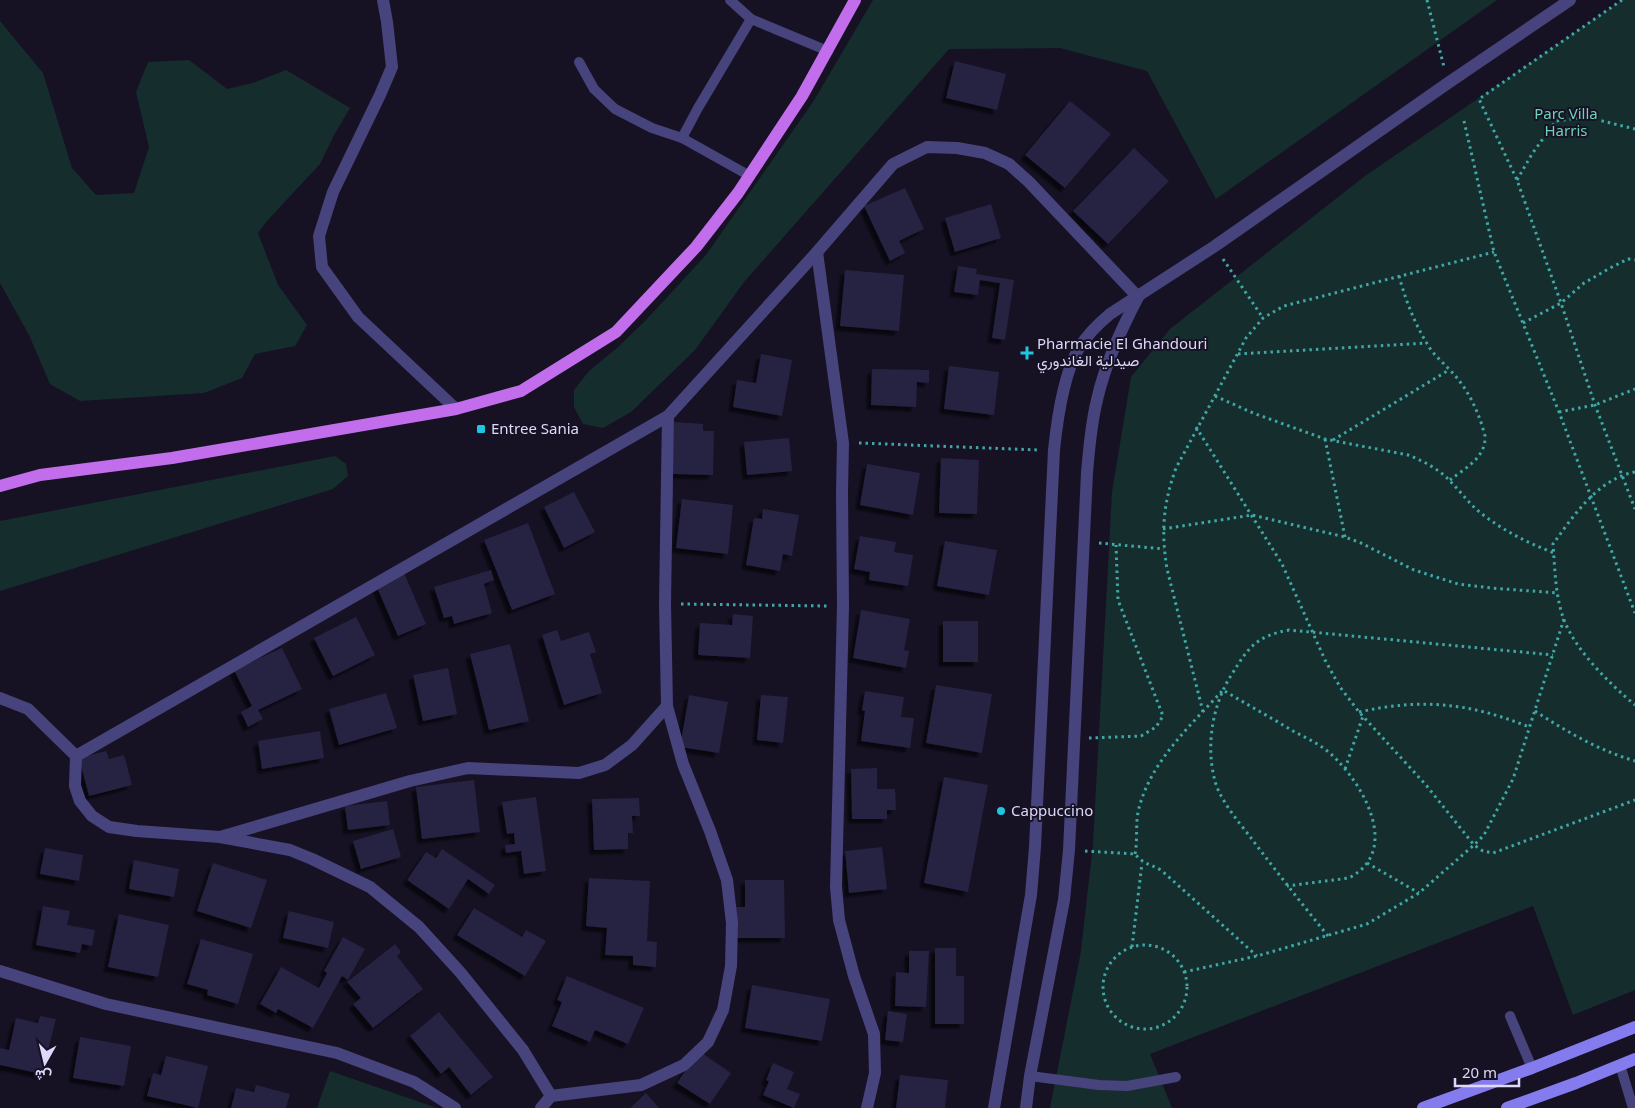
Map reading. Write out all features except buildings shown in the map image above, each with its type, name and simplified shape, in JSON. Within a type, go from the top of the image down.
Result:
[{"type":"main road","points":[[0,486],[40,475],[172,458],[456,409],[521,391],[616,332],[696,247],[750,176],[802,96],[855,0]]},
{"type":"main road","points":[[1423,1108],[1532,1068],[1635,1027]]},
{"type":"main road","points":[[1507,1108],[1635,1059]]},
{"type":"street","points":[[383,0],[392,67],[332,192],[319,236],[322,267],[358,317],[456,409]]},
{"type":"street","points":[[994,1108],[1031,895],[1035,847],[1054,450],[1059,410],[1077,350],[1097,324],[1116,309],[1138,297],[1215,246],[1448,82],[1570,0]]},
{"type":"street","points":[[76,756],[668,416],[817,252],[893,164],[927,147],[957,148],[985,152],[1009,164],[1029,182],[1138,297]]},
{"type":"street","points":[[817,252],[843,443],[843,606],[836,887],[839,920],[854,976],[874,1034],[875,1073],[867,1108]]},
{"type":"street","points":[[1026,1108],[1030,1076],[1064,900],[1069,850],[1090,436],[1107,364],[1117,338],[1138,297]]},
{"type":"street","points":[[541,1108],[551,1096],[641,1085],[684,1065],[708,1042],[723,1010],[730,966],[732,923],[727,880],[710,830],[683,764],[667,706],[665,604],[668,416]]},
{"type":"street","points":[[0,698],[28,709],[76,756],[76,786],[80,801],[92,816],[109,827],[220,837],[290,850],[370,887],[419,927],[460,972],[523,1050],[551,1096]]},
{"type":"street","points":[[220,837],[410,781],[468,768],[580,773],[605,765],[632,745],[667,706]]},
{"type":"street","points":[[0,971],[106,1004],[337,1053],[414,1082],[455,1108]]},
{"type":"lane","points":[[730,0],[751,19],[828,51]]},
{"type":"lane","points":[[682,138],[751,19]]},
{"type":"lane","points":[[579,62],[594,89],[615,109],[652,128],[682,138],[750,176]]},
{"type":"lane","points":[[1510,1016],[1532,1068]]},
{"type":"lane","points":[[1620,1065],[1633,1108]]},
{"type":"lane","points":[[1030,1076],[1099,1085],[1127,1086],[1176,1077]]},
{"type":"path","points":[[1428,0],[1448,82]]},
{"type":"path","points":[[1622,0],[1479,99],[1517,180],[1595,405],[1635,510]]},
{"type":"path","points":[[1517,180],[1532,154],[1556,121],[1586,117],[1635,129]]},
{"type":"path","points":[[1464,121],[1494,252],[1559,412],[1635,613]]},
{"type":"path","points":[[1215,246],[1264,318]]},
{"type":"path","points":[[1203,712],[1167,569],[1163,529],[1164,509],[1176,468],[1196,427],[1246,338],[1264,318],[1279,309],[1295,303],[1494,252]]},
{"type":"path","points":[[1522,323],[1561,303],[1584,283],[1628,259],[1635,260]]},
{"type":"path","points":[[1399,276],[1413,318],[1440,362],[1466,390],[1473,402],[1484,431],[1486,443],[1482,454],[1450,480]]},
{"type":"path","points":[[1237,354],[1427,343]]},
{"type":"path","points":[[1333,440],[1449,370]]},
{"type":"path","points":[[1559,412],[1595,405],[1635,389]]},
{"type":"path","points":[[1215,396],[1253,413],[1326,439],[1408,455],[1431,466],[1450,480],[1465,499],[1500,527],[1517,537],[1554,552]]},
{"type":"path","points":[[1196,427],[1282,564],[1325,660],[1340,686],[1359,712],[1426,785],[1474,845],[1483,851],[1493,853],[1635,800]]},
{"type":"path","points":[[1326,439],[1345,537]]},
{"type":"path","points":[[843,443],[1054,450]]},
{"type":"path","points":[[1635,472],[1623,475],[1590,497],[1553,544],[1558,593],[1564,619],[1575,642],[1621,693],[1635,705]]},
{"type":"path","points":[[1163,529],[1252,515],[1361,542],[1414,570],[1458,584],[1558,593]]},
{"type":"path","points":[[1084,541],[1164,549]]},
{"type":"path","points":[[1074,738],[1141,736],[1156,727],[1163,716],[1118,600],[1116,544]]},
{"type":"path","points":[[665,604],[843,606]]},
{"type":"path","points":[[1184,972],[1257,956],[1367,924],[1419,893],[1474,845],[1484,835],[1513,779],[1564,619]]},
{"type":"path","points":[[1328,936],[1286,886],[1228,807],[1214,778],[1211,742],[1216,710],[1223,690],[1246,651],[1260,640],[1277,632],[1289,630],[1553,655]]},
{"type":"path","points":[[1135,854],[1139,809],[1148,785],[1160,763],[1175,743],[1223,690]]},
{"type":"path","points":[[1223,690],[1326,750],[1345,769],[1361,791],[1375,828],[1375,839],[1368,863],[1357,873],[1349,878],[1286,886]]},
{"type":"path","points":[[1359,712],[1403,704],[1447,705],[1494,714],[1530,727]]},
{"type":"path","points":[[1535,711],[1572,735],[1612,754],[1635,761]]},
{"type":"path","points":[[1345,769],[1363,716]]},
{"type":"path","points":[[1069,850],[1135,854],[1142,863],[1152,865],[1171,878],[1257,956]]},
{"type":"path","points":[[1132,947],[1142,863]]},
{"type":"path","points":[[1368,863],[1419,893]]},
{"type":"path","points":[[1153,946],[1163,949],[1179,962],[1184,972],[1187,983],[1186,995],[1179,1010],[1167,1023],[1144,1029],[1133,1027],[1122,1022],[1113,1014],[1107,1004],[1104,982],[1107,970],[1121,952],[1132,947],[1153,946]]},
{"type":"green space","points":[[873,0],[1497,0],[1216,199],[1147,71],[1060,48],[949,49],[744,282],[695,350],[631,412],[603,428],[583,424],[574,407],[574,390],[589,371],[617,348],[646,320],[706,255],[813,102]]},
{"type":"green space","name":"Parc Villa Harris","points":[[1622,0],[1635,0],[1635,990],[1573,1015],[1533,906],[1150,1054],[1172,1108],[1050,1108],[1081,951],[1093,844],[1112,492],[1131,377],[1170,329],[1365,176]]},
{"type":"green space","points":[[0,21],[43,73],[72,168],[96,195],[134,193],[149,147],[136,92],[148,62],[189,60],[227,89],[253,83],[286,70],[350,108],[320,164],[258,233],[278,285],[307,325],[295,346],[255,354],[242,378],[204,393],[80,401],[50,384],[29,335],[0,283]]},
{"type":"green space","points":[[335,456],[346,464],[348,476],[333,489],[0,591],[0,521]]},
{"type":"green space","points":[[330,1071],[437,1108],[317,1108]]},
{"type":"place","name":"Pharmacie El Ghandouri صيدلية الغاندوري","points":[[1027,353]]},
{"type":"place","name":"Entree Sania","points":[[481,429]]},
{"type":"place","name":"Cappuccino","points":[[1001,811]]}]
